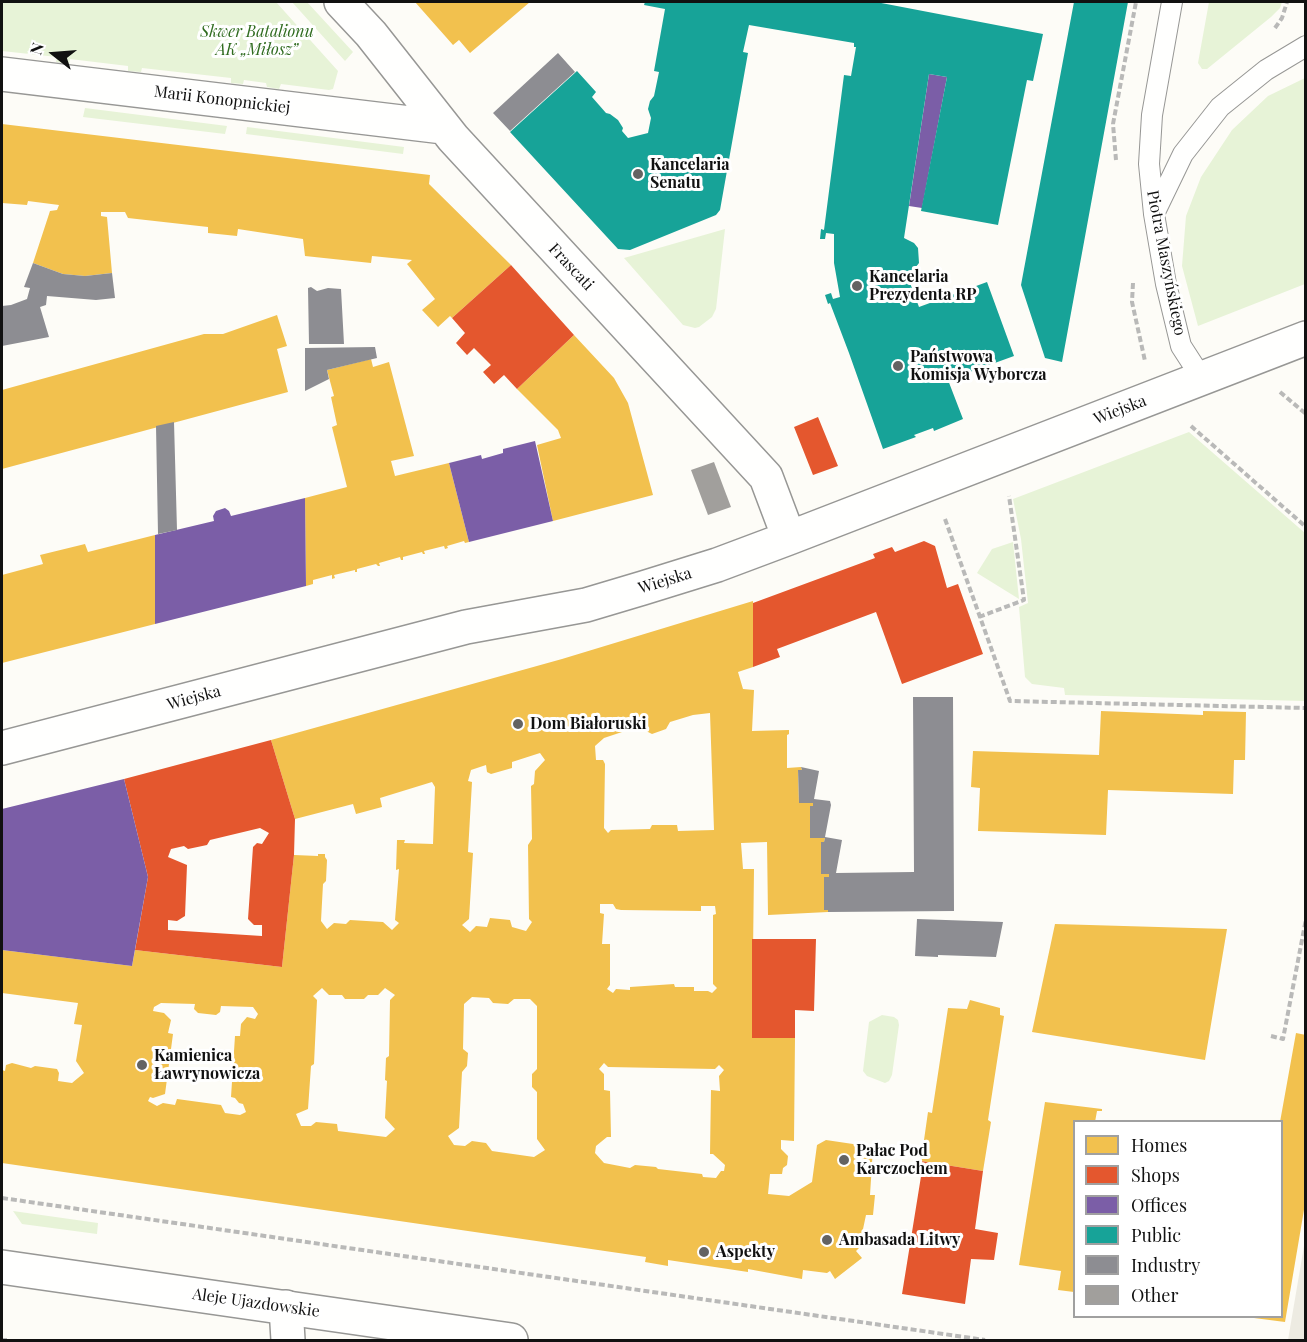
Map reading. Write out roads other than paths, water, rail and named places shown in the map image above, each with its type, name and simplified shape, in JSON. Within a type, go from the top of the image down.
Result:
[{"type":"street","name":"Frascati","points":[[341,2],[371,34],[443,127],[765,477],[789,538]]},
{"type":"street","name":"Marii Konopnickiej","points":[[2,74],[443,127]]},
{"type":"street","name":"Wiejska","points":[[2,748],[466,627],[586,605],[717,565],[1305,338]]},
{"type":"street","name":"Aleje Ujazdowskie","points":[[2,1267],[511,1341]]},
{"type":"street","points":[[286,1307],[288,1341]]},
{"type":"lane","name":"Piotra Maszyńskiego","points":[[1172,2],[1152,115],[1149,164],[1154,214],[1166,284],[1181,346],[1201,377]]},
{"type":"lane","points":[[1154,214],[1183,154],[1220,107],[1266,70],[1305,44]]},
{"type":"place","name":"Kancelaria Senatu","points":[[638,174]]},
{"type":"place","name":"Kancelaria Prezydenta RP","points":[[857,286]]},
{"type":"place","name":"Państwowa Komisja Wyborcza","points":[[898,366]]},
{"type":"place","name":"Dom Białoruski","points":[[518,724]]},
{"type":"place","name":"Kamienica Ławrynowicza","points":[[142,1065]]},
{"type":"place","name":"Pałac Pod Karczochem","points":[[844,1160]]},
{"type":"place","name":"Ambasada Litwy","points":[[827,1240]]},
{"type":"place","name":"Aspekty","points":[[704,1252]]},
{"type":"park label","name":"Skwer Batalionu AK „Miłosz”","points":[[257,41]]}]
